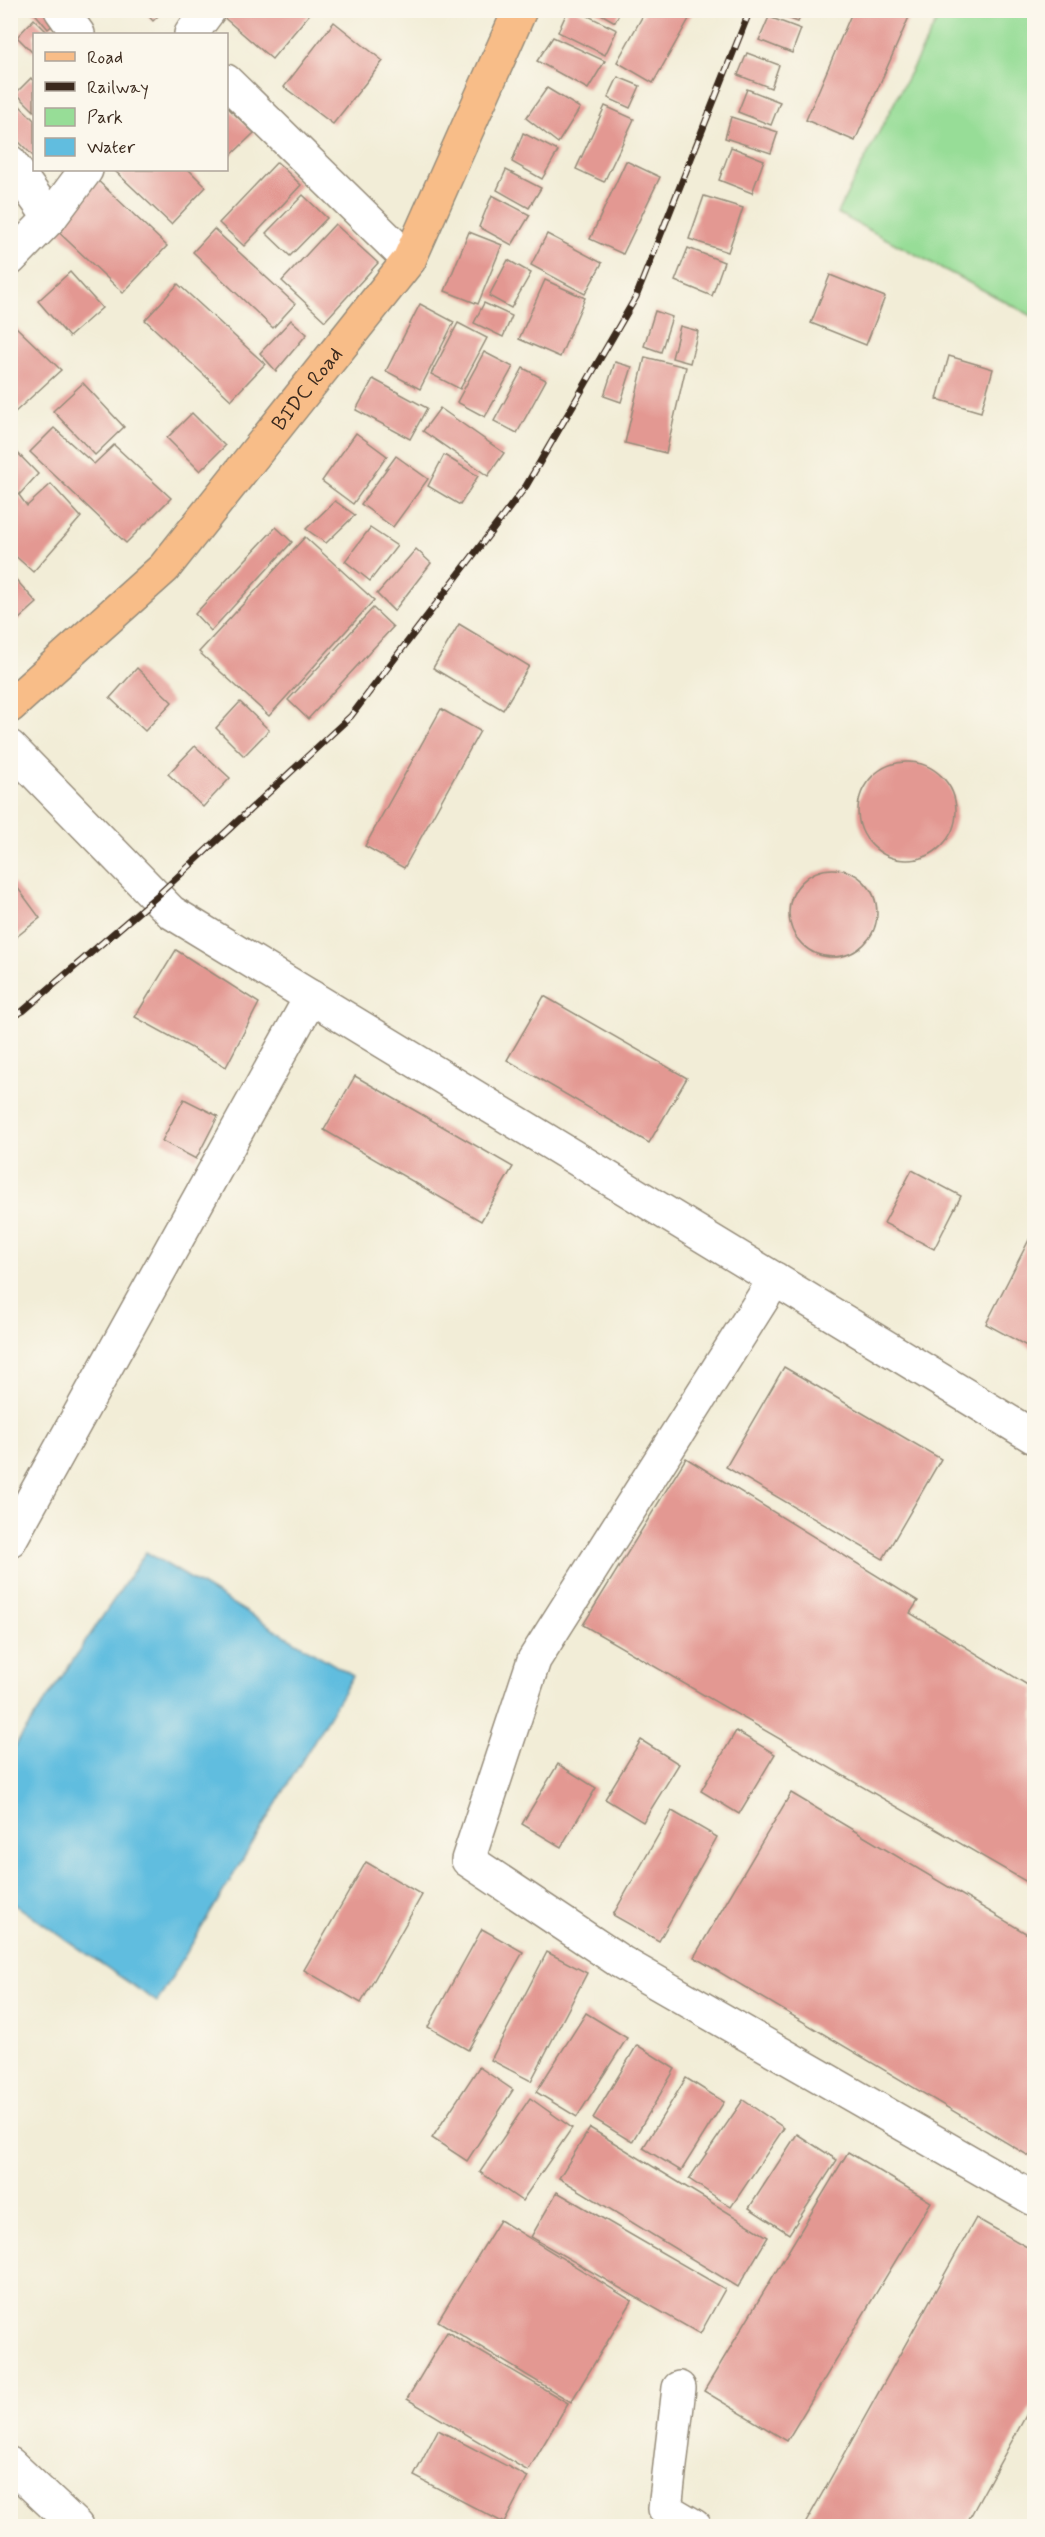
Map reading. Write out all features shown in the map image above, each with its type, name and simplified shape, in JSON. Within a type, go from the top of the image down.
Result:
[{"type":"main road","name":"BIDC Road","points":[[10,706],[164,568],[409,260],[520,10]]},
{"type":"street","points":[[61,10],[77,33]]},
{"type":"street","points":[[228,83],[409,260]]},
{"type":"street","points":[[10,162],[50,218]]},
{"type":"street","points":[[10,259],[50,218],[85,171]]},
{"type":"street","points":[[10,747],[171,912],[1035,1437]]},
{"type":"street","points":[[10,1540],[311,997]]},
{"type":"street","points":[[775,1279],[534,1660],[468,1860],[621,1962],[1035,2199]]},
{"type":"street","points":[[679,2388],[665,2510],[694,2526]]},
{"type":"street","points":[[10,2464],[76,2526]]},
{"type":"green space","points":[[942,11],[1034,11],[1034,317],[837,213]]},
{"type":"water","points":[[146,1552],[353,1676],[157,2002],[10,1901],[11,1752]]},
{"type":"building","points":[[32,10],[54,10],[61,18],[48,29]]},
{"type":"building","points":[[143,10],[164,10],[153,21]]},
{"type":"building","points":[[225,10],[313,10],[272,59],[221,15]]},
{"type":"building","points":[[568,10],[576,10],[617,30],[605,55],[558,32]]},
{"type":"building","points":[[594,10],[621,10],[615,22]]},
{"type":"building","points":[[646,10],[694,10],[653,83],[617,62]]},
{"type":"building","points":[[767,10],[803,10],[798,22]]},
{"type":"building","points":[[853,10],[912,10],[855,141],[806,120]]},
{"type":"building","points":[[769,17],[801,29],[792,53],[759,40]]},
{"type":"building","points":[[34,19],[48,33],[33,33],[32,52],[17,37]]},
{"type":"building","points":[[334,22],[383,61],[333,124],[284,87]]},
{"type":"building","points":[[553,37],[605,61],[588,89],[537,61]]},
{"type":"building","points":[[747,53],[779,65],[771,88],[738,75]]},
{"type":"building","points":[[618,77],[640,86],[630,108],[608,98]]},
{"type":"building","points":[[31,78],[33,81],[33,110],[16,93]]},
{"type":"building","points":[[547,88],[580,108],[558,143],[526,118]]},
{"type":"building","points":[[747,89],[780,102],[771,125],[738,112]]},
{"type":"building","points":[[20,106],[33,119],[33,156],[10,133],[10,115]]},
{"type":"building","points":[[605,106],[634,119],[604,182],[576,169]]},
{"type":"building","points":[[228,108],[254,133],[228,158]]},
{"type":"building","points":[[731,117],[778,132],[771,153],[725,138]]},
{"type":"building","points":[[523,133],[558,151],[542,179],[512,162]]},
{"type":"building","points":[[731,147],[764,160],[752,193],[719,180]]},
{"type":"building","points":[[626,161],[660,177],[623,254],[590,239]]},
{"type":"building","points":[[277,162],[301,185],[244,246],[219,223]]},
{"type":"building","points":[[506,170],[541,188],[529,208],[497,190]]},
{"type":"building","points":[[115,171],[190,171],[206,187],[171,224]]},
{"type":"building","points":[[94,177],[167,246],[123,293],[50,224]]},
{"type":"building","points":[[303,195],[327,218],[290,256],[266,233]]},
{"type":"building","points":[[492,195],[530,215],[512,245],[479,227]]},
{"type":"building","points":[[704,196],[743,208],[728,252],[689,239]]},
{"type":"building","points":[[335,224],[378,263],[325,321],[282,281]]},
{"type":"building","points":[[214,229],[295,304],[273,328],[193,252]]},
{"type":"building","points":[[469,232],[502,245],[478,304],[445,291]]},
{"type":"building","points":[[547,234],[602,263],[585,294],[531,265]]},
{"type":"building","points":[[688,248],[724,262],[712,296],[675,281]]},
{"type":"building","points":[[508,260],[531,273],[511,308],[489,296]]},
{"type":"building","points":[[70,272],[102,308],[69,337],[38,301]]},
{"type":"building","points":[[830,275],[885,297],[866,345],[811,323]]},
{"type":"building","points":[[545,280],[585,298],[560,357],[519,339]]},
{"type":"building","points":[[178,284],[265,364],[231,400],[145,320]]},
{"type":"building","points":[[484,303],[512,316],[503,337],[474,323]]},
{"type":"building","points":[[420,304],[454,322],[420,389],[386,371]]},
{"type":"building","points":[[655,311],[672,317],[661,352],[644,346]]},
{"type":"building","points":[[291,320],[307,334],[276,371],[260,353]]},
{"type":"building","points":[[458,323],[487,338],[460,389],[431,374]]},
{"type":"building","points":[[680,326],[698,331],[690,363],[672,358]]},
{"type":"building","points":[[16,327],[61,370],[14,413],[10,408],[10,333]]},
{"type":"building","points":[[484,352],[513,367],[485,417],[457,402]]},
{"type":"building","points":[[949,356],[993,369],[981,412],[937,399]]},
{"type":"building","points":[[645,357],[686,367],[666,453],[625,443]]},
{"type":"building","points":[[615,362],[632,367],[621,402],[604,396]]},
{"type":"building","points":[[523,368],[546,380],[517,433],[494,421]]},
{"type":"building","points":[[373,379],[427,408],[410,439],[356,410]]},
{"type":"building","points":[[83,383],[124,427],[95,455],[53,411]]},
{"type":"building","points":[[440,408],[504,453],[488,476],[423,431]]},
{"type":"building","points":[[192,413],[225,446],[200,471],[167,438]]},
{"type":"building","points":[[54,428],[94,464],[114,445],[171,498],[126,543],[30,452]]},
{"type":"building","points":[[356,433],[387,456],[353,504],[322,481]]},
{"type":"building","points":[[10,445],[38,474],[19,495],[27,506],[51,484],[81,517],[33,572],[10,551]]},
{"type":"building","points":[[444,455],[478,476],[460,505],[428,486]]},
{"type":"building","points":[[396,456],[428,479],[393,527],[361,504]]},
{"type":"building","points":[[335,501],[355,515],[326,543],[306,529]]},
{"type":"building","points":[[276,527],[292,542],[211,631],[195,614]]},
{"type":"building","points":[[370,528],[397,546],[370,581],[345,561]]},
{"type":"building","points":[[305,537],[374,600],[269,716],[199,652]]},
{"type":"building","points":[[416,549],[431,563],[394,611],[377,594]]},
{"type":"building","points":[[10,573],[37,603],[10,627]]},
{"type":"building","points":[[373,608],[393,627],[308,719],[288,700]]},
{"type":"building","points":[[459,624],[529,666],[503,710],[433,668]]},
{"type":"building","points":[[137,668],[172,702],[145,731],[110,698]]},
{"type":"building","points":[[240,702],[269,730],[244,756],[216,728]]},
{"type":"building","points":[[441,709],[480,731],[404,868],[365,846]]},
{"type":"building","points":[[195,746],[230,778],[203,807],[168,774]]},
{"type":"building","points":[[897,762],[917,762],[942,776],[953,792],[956,811],[953,830],[942,846],[917,860],[897,860],[880,852],[866,838],[858,821],[858,801],[866,784],[880,770]]},
{"type":"building","points":[[833,869],[850,872],[864,882],[874,896],[877,913],[874,930],[864,944],[850,954],[833,957],[816,954],[802,944],[792,930],[789,913],[792,896],[802,882],[816,872]]},
{"type":"building","points":[[14,883],[40,918],[10,942],[10,886]]},
{"type":"building","points":[[176,950],[259,1003],[226,1067],[135,1017]]},
{"type":"building","points":[[544,996],[687,1078],[649,1143],[507,1060]]},
{"type":"building","points":[[355,1076],[513,1167],[481,1221],[324,1130]]},
{"type":"building","points":[[184,1099],[218,1116],[196,1159],[162,1141]]},
{"type":"building","points":[[912,1170],[961,1196],[934,1249],[884,1223]]},
{"type":"building","points":[[1034,1230],[1034,1350],[986,1324]]},
{"type":"building","points":[[784,1367],[941,1459],[883,1559],[726,1467]]},
{"type":"building","points":[[686,1458],[918,1601],[910,1613],[1034,1689],[1034,1886],[583,1625]]},
{"type":"building","points":[[736,1731],[775,1754],[739,1814],[701,1791]]},
{"type":"building","points":[[641,1740],[679,1764],[643,1822],[605,1799]]},
{"type":"building","points":[[558,1764],[596,1788],[561,1847],[522,1824]]},
{"type":"building","points":[[791,1793],[1034,1938],[1034,2159],[694,1957]]},
{"type":"building","points":[[672,1811],[717,1837],[659,1941],[613,1915]]},
{"type":"building","points":[[366,1862],[422,1895],[361,2003],[304,1970]]},
{"type":"building","points":[[482,1929],[523,1952],[468,2050],[428,2027]]},
{"type":"building","points":[[547,1952],[587,1973],[531,2081],[491,2060]]},
{"type":"building","points":[[586,2013],[627,2038],[577,2117],[536,2092]]},
{"type":"building","points":[[637,2045],[675,2069],[632,2142],[593,2118]]},
{"type":"building","points":[[479,2067],[513,2090],[467,2161],[432,2138]]},
{"type":"building","points":[[686,2078],[724,2102],[681,2171],[643,2148]]},
{"type":"building","points":[[530,2098],[572,2128],[522,2201],[480,2172]]},
{"type":"building","points":[[743,2100],[784,2128],[731,2207],[689,2179]]},
{"type":"building","points":[[590,2128],[768,2237],[738,2287],[559,2178]]},
{"type":"building","points":[[797,2134],[837,2160],[789,2234],[749,2208]]},
{"type":"building","points":[[848,2152],[931,2202],[787,2441],[704,2391]]},
{"type":"building","points":[[557,2192],[725,2289],[700,2334],[531,2237]]},
{"type":"building","points":[[976,2218],[1034,2251],[1034,2401],[965,2526],[804,2526]]},
{"type":"building","points":[[500,2220],[632,2301],[571,2402],[438,2321]]},
{"type":"building","points":[[447,2332],[568,2403],[528,2471],[407,2399]]},
{"type":"building","points":[[438,2430],[528,2477],[504,2523],[414,2476]]},
{"type":"railway","points":[[10,1018],[23,1011],[157,896],[351,716],[526,486],[636,297],[750,10]]}]
